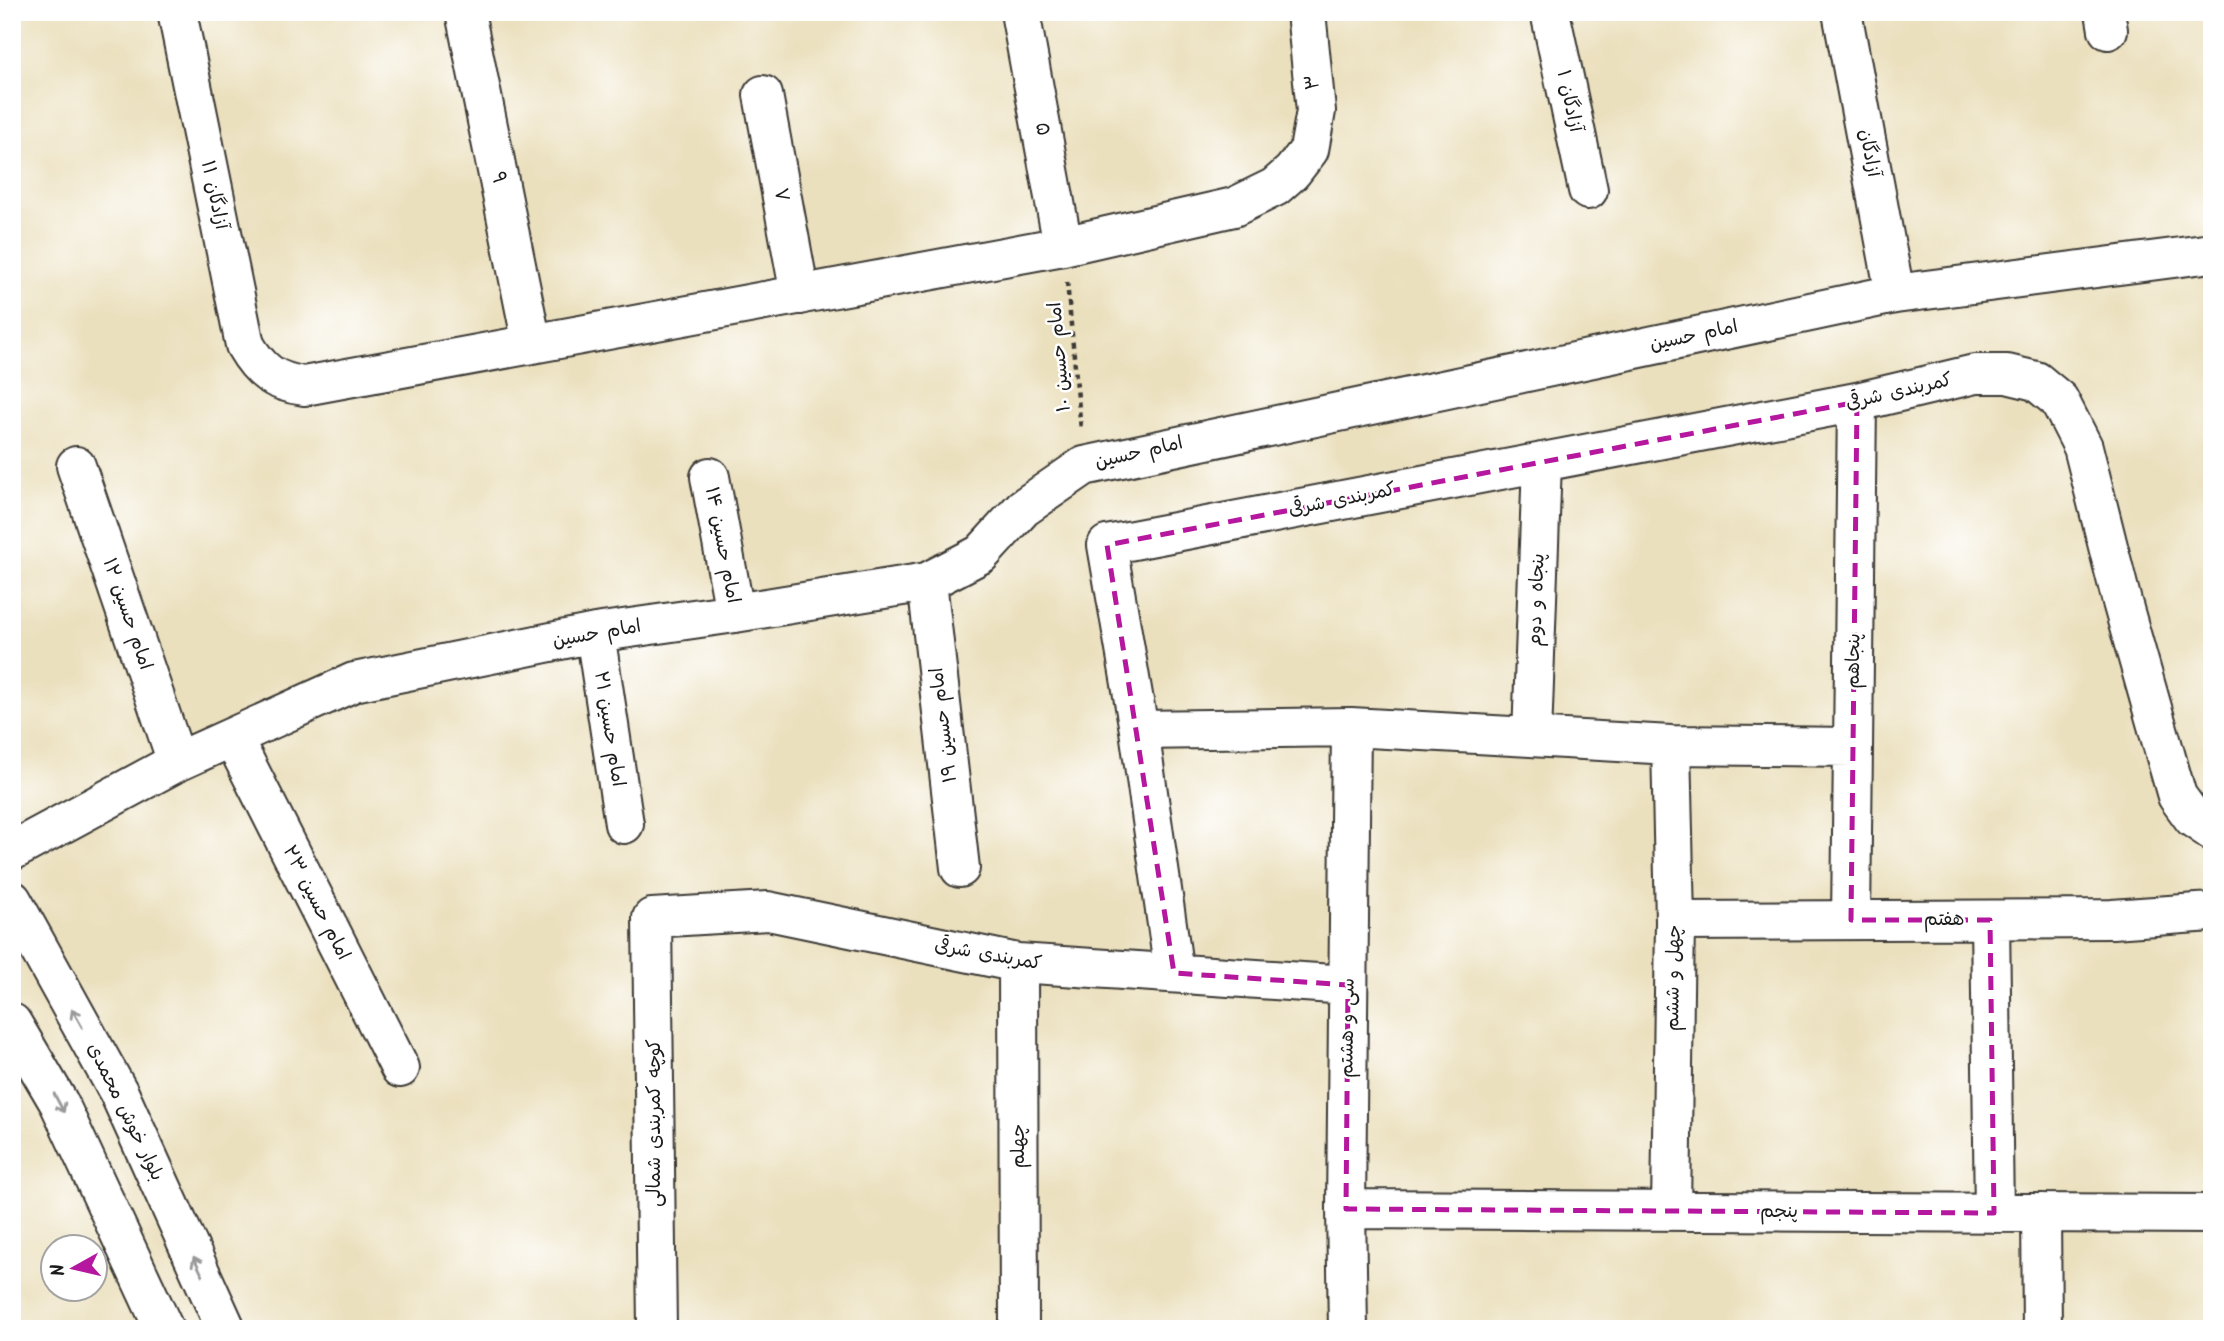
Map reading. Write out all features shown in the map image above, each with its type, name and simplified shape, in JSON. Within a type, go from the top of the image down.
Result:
[{"type":"street","name":"آزادگان ۱۱","points":[[177,12],[245,345],[265,372],[284,383],[304,386],[532,344]]},
{"type":"street","name":"۹","points":[[465,12],[532,344]]},
{"type":"street","name":"۵","points":[[1020,12],[1063,246]]},
{"type":"street","name":"۳","points":[[1063,246],[1234,206],[1275,187],[1292,172],[1309,150],[1316,111],[1306,12]]},
{"type":"street","name":"آزادگان ۱","points":[[1550,12],[1588,190]]},
{"type":"street","name":"آزادگان","points":[[1842,12],[1895,294]]},
{"type":"street","name":"۷","points":[[763,95],[800,295]]},
{"type":"street","points":[[532,344],[1063,246]]},
{"type":"street","name":"امام حسین","points":[[12,851],[177,762],[354,682],[595,633],[927,582],[981,554],[1023,508],[1084,466],[1895,294],[2212,253]]},
{"type":"street","name":"کمربندی شرقی","points":[[652,918],[768,911],[1018,963],[1174,974],[1139,730],[1107,545],[1857,402],[1975,374],[2007,374],[2036,381],[2059,400],[2083,447],[2122,602],[2177,796],[2193,818],[2212,831]]},
{"type":"street","name":"پنجاهم","points":[[1851,920],[1857,402]]},
{"type":"street","name":"پنجاه و دوم","points":[[1532,737],[1542,462]]},
{"type":"street","name":"امام حسین ۱۲","points":[[76,466],[177,762]]},
{"type":"street","name":"امام حسین ۱۴","points":[[710,477],[735,613]]},
{"type":"street","name":"امام حسین ۱۹","points":[[927,582],[960,868]]},
{"type":"street","name":"امام حسین ۲۱","points":[[595,633],[624,824]]},
{"type":"street","points":[[1139,730],[1351,727],[1671,745],[1853,747]]},
{"type":"street","name":"سی و هشتم","points":[[1348,1329],[1346,1209],[1351,727]]},
{"type":"street","name":"امام حسین ۲۳","points":[[233,738],[400,1068]]},
{"type":"street","name":"چهل و ششم","points":[[1671,745],[1675,921],[1671,1211]]},
{"type":"street","name":"بلوار خوش محمدی","points":[[12,900],[119,1093],[226,1329]]},
{"type":"street","name":"هفتم","points":[[1675,921],[2112,919],[2212,912]]},
{"type":"street","name":"کوچه کمربندی شمالی","points":[[652,918],[657,1329]]},
{"type":"street","points":[[1990,920],[1994,1213]]},
{"type":"street","name":"چهلم","points":[[1018,963],[1019,1329]]},
{"type":"street","points":[[1174,974],[1348,985]]},
{"type":"street","points":[[12,1023],[59,1104],[164,1329]]},
{"type":"street","name":"پنجم","points":[[1346,1209],[2212,1214]]},
{"type":"street","points":[[2041,1213],[2042,1329]]},
{"type":"path","name":"امام حسین ۱۰","points":[[1063,246],[1084,466]]},
{"type":"highlighted area","points":[[1857,402],[1851,920],[1990,920],[1994,1213],[1346,1209],[1348,985],[1174,973],[1107,545]]}]
